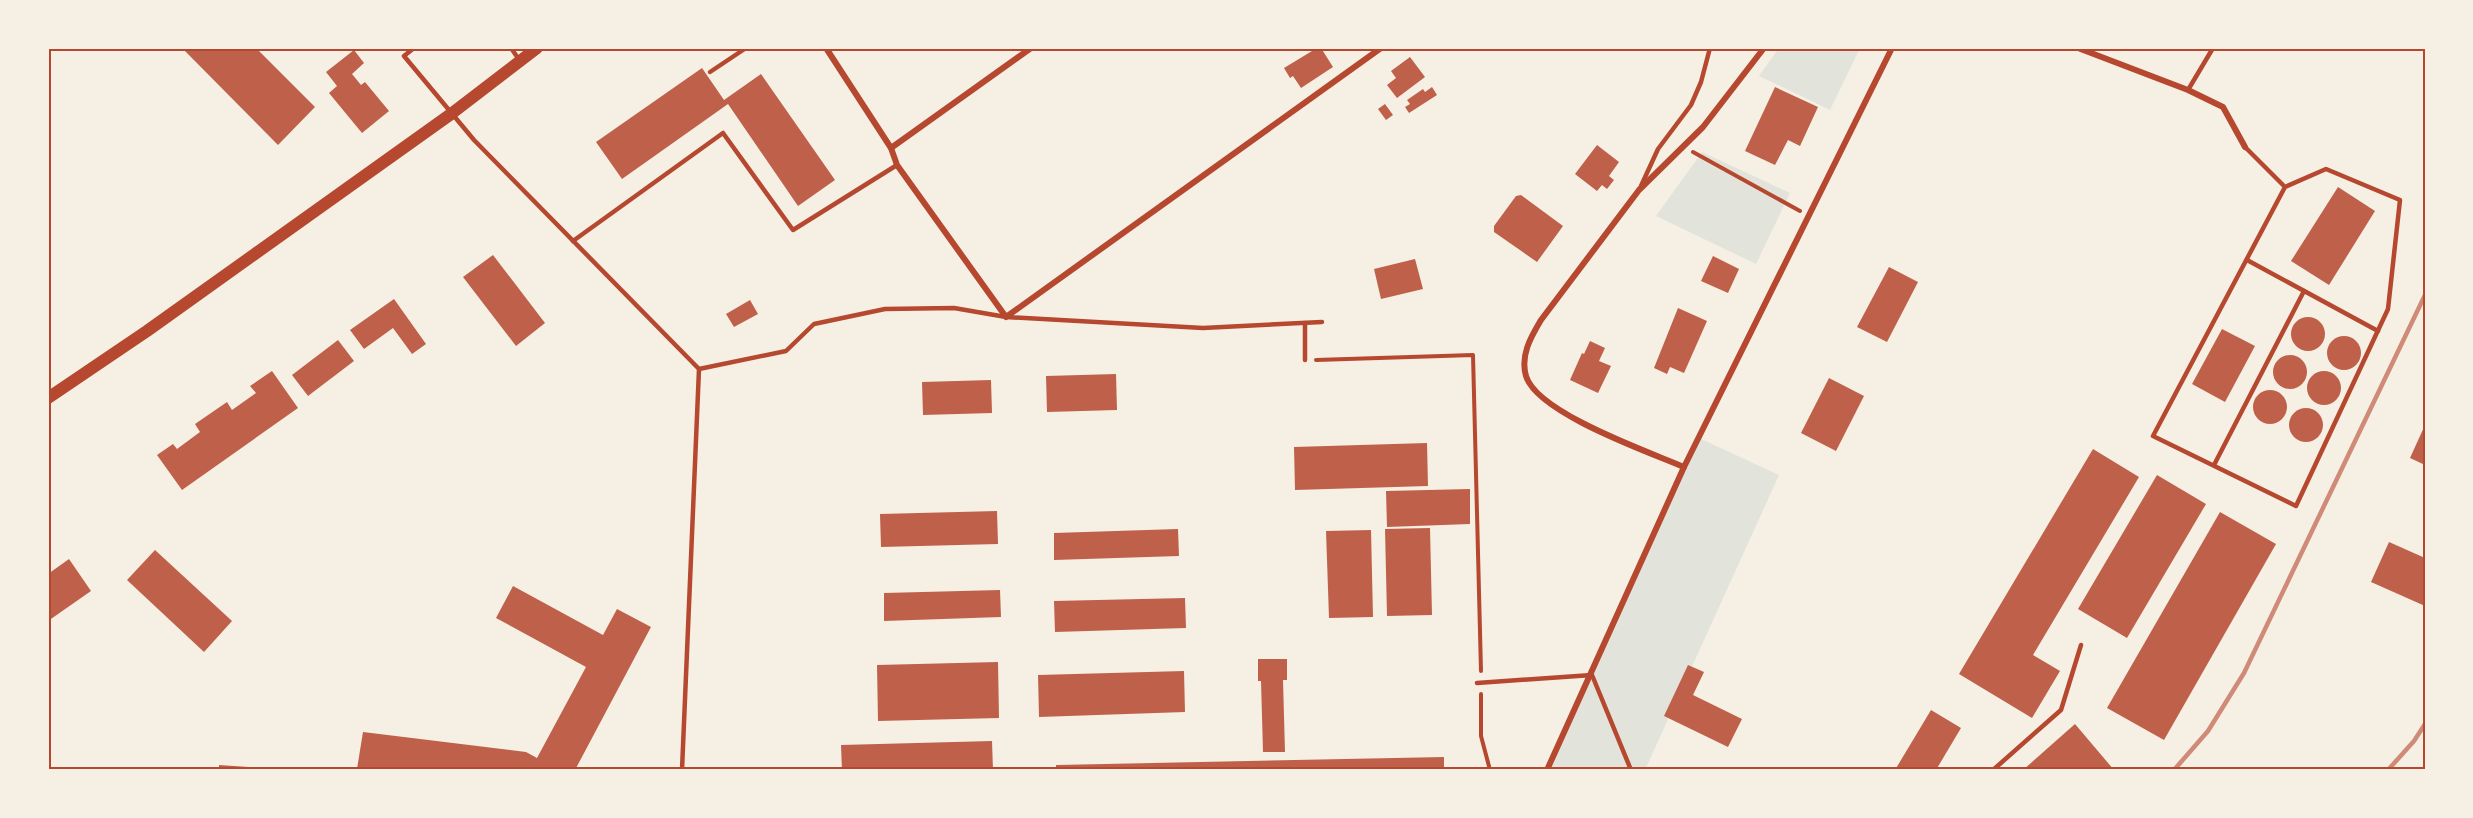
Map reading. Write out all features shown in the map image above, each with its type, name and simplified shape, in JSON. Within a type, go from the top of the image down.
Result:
[{"type":"main road","points":[[48,398],[147,331],[451,114],[537,48]]},
{"type":"street","points":[[826,48],[891,148],[897,165],[1006,317],[1381,48]]},
{"type":"street","points":[[891,148],[1031,48]]},
{"type":"street","points":[[1684,467],[1587,426],[1547,399],[1526,378],[1524,359],[1530,340],[1541,320],[1639,190],[1684,147],[1722,104],[1764,48]]},
{"type":"street","points":[[1547,770],[1592,675],[1684,467],[1892,48]]},
{"type":"street","points":[[2078,48],[2188,90],[2223,107],[2245,147]]},
{"type":"lane","points":[[414,48],[404,56],[451,114],[699,369],[682,770]]},
{"type":"lane","points":[[511,48],[520,61]]},
{"type":"lane","points":[[710,72],[746,48]]},
{"type":"lane","points":[[1639,190],[1658,148],[1691,105],[1701,82],[1710,48]]},
{"type":"lane","points":[[2188,90],[2213,48]]},
{"type":"lane","points":[[573,241],[723,133],[793,230],[897,165]]},
{"type":"lane","points":[[2245,147],[2285,187]]},
{"type":"lane","points":[[2326,169],[2400,200],[2388,309],[2296,506],[2153,436],[2285,187],[2326,169]]},
{"type":"lane","points":[[2247,260],[2378,331]]},
{"type":"lane","points":[[2214,465],[2304,291]]},
{"type":"lane","points":[[699,369],[786,351],[814,324],[885,309],[954,308],[1006,317],[1203,328],[1322,322]]},
{"type":"lane","points":[[1305,323],[1305,360]]},
{"type":"lane","points":[[1993,770],[2061,710],[2081,645]]},
{"type":"lane","points":[[1479,683],[1592,675],[1631,770]]},
{"type":"path","points":[[1684,147],[1808,216]]},
{"type":"path","points":[[1305,360],[1473,356],[1481,736],[1490,770]]},
{"type":"shaded area","points":[[1779,48],[1860,48],[1830,110],[1759,76]]},
{"type":"shaded area","points":[[1702,152],[1790,193],[1756,264],[1656,216]]},
{"type":"shaded area","points":[[1699,438],[1779,475],[1645,770],[1551,770],[1592,675]]},
{"type":"building","points":[[182,48],[256,48],[315,107],[278,145]]},
{"type":"building","points":[[1317,48],[1321,48],[1333,67],[1301,88],[1293,76],[1290,78],[1284,68]]},
{"type":"building","points":[[354,50],[364,63],[352,74],[361,85],[365,82],[389,111],[362,133],[329,93],[337,86],[326,72]]},
{"type":"building","points":[[1410,57],[1425,77],[1397,98],[1387,85],[1396,78],[1391,71]]},
{"type":"building","points":[[702,68],[724,100],[761,74],[835,180],[798,206],[728,104],[622,179],[596,142]]},
{"type":"building","points":[[1432,87],[1437,95],[1409,113],[1405,107],[1410,104],[1407,100],[1423,89],[1425,92]]},
{"type":"building","points":[[1775,87],[1818,107],[1800,146],[1788,140],[1775,165],[1745,151]]},
{"type":"building","points":[[1385,104],[1393,115],[1386,120],[1378,109]]},
{"type":"building","points":[[1597,145],[1619,162],[1609,176],[1614,180],[1607,189],[1602,185],[1597,191],[1575,174]]},
{"type":"building","points":[[2338,187],[2375,211],[2329,285],[2291,261]]},
{"type":"building","points":[[1521,195],[1563,226],[1537,262],[1494,232],[1494,226],[1516,196]]},
{"type":"building","points":[[493,255],[545,323],[516,346],[463,277]]},
{"type":"building","points":[[1713,256],[1739,269],[1728,293],[1701,281]]},
{"type":"building","points":[[1415,259],[1423,289],[1381,299],[1374,269]]},
{"type":"building","points":[[1889,267],[1918,282],[1887,342],[1857,327]]},
{"type":"building","points":[[394,299],[426,344],[412,354],[393,328],[364,349],[350,330]]},
{"type":"building","points":[[750,300],[758,314],[734,327],[726,314]]},
{"type":"building","points":[[1678,308],[1707,321],[1684,373],[1670,367],[1667,374],[1654,368]]},
{"type":"building","points":[[2308,317],[2320,322],[2325,334],[2320,346],[2308,351],[2296,346],[2291,334],[2296,322]]},
{"type":"building","points":[[2222,329],[2255,346],[2225,402],[2192,384]]},
{"type":"building","points":[[2344,336],[2356,341],[2361,353],[2356,365],[2344,370],[2332,365],[2327,353],[2332,341]]},
{"type":"building","points":[[338,340],[354,361],[308,396],[292,375]]},
{"type":"building","points":[[1590,341],[1605,348],[1599,361],[1611,366],[1598,393],[1570,380]]},
{"type":"building","points":[[2290,355],[2302,360],[2307,372],[2302,384],[2290,389],[2278,384],[2273,372],[2278,360]]},
{"type":"building","points":[[272,371],[298,408],[182,490],[157,455],[173,444],[177,449],[200,432],[195,424],[227,402],[232,410],[256,393],[250,386]]},
{"type":"building","points":[[2324,371],[2336,376],[2341,388],[2336,400],[2324,405],[2312,400],[2307,388],[2312,376]]},
{"type":"building","points":[[1116,374],[1117,410],[1047,412],[1046,376]]},
{"type":"building","points":[[1829,378],[1864,396],[1836,451],[1801,433]]},
{"type":"building","points":[[991,380],[992,413],[923,415],[922,382]]},
{"type":"building","points":[[2270,390],[2282,395],[2287,407],[2282,419],[2270,424],[2258,419],[2253,407],[2258,395]]},
{"type":"building","points":[[2306,408],[2318,413],[2323,425],[2318,437],[2306,442],[2294,437],[2289,425],[2294,413]]},
{"type":"building","points":[[2425,425],[2425,465],[2410,458]]},
{"type":"building","points":[[1427,443],[1428,486],[1295,490],[1294,447]]},
{"type":"building","points":[[2093,449],[2139,477],[2033,655],[2060,671],[2032,718],[1959,674]]},
{"type":"building","points":[[2157,475],[2206,504],[2127,638],[2078,609]]},
{"type":"building","points":[[1470,489],[1470,524],[1387,527],[1386,491]]},
{"type":"building","points":[[997,511],[998,544],[881,547],[880,514]]},
{"type":"building","points":[[2220,512],[2276,544],[2164,740],[2107,708]]},
{"type":"building","points":[[1430,528],[1432,615],[1387,616],[1385,529]]},
{"type":"building","points":[[1178,529],[1179,556],[1054,560],[1054,533]]},
{"type":"building","points":[[1371,530],[1373,617],[1329,618],[1326,531]]},
{"type":"building","points":[[2389,542],[2425,558],[2425,606],[2371,582]]},
{"type":"building","points":[[155,550],[232,621],[204,652],[127,580]]},
{"type":"building","points":[[69,559],[91,591],[48,621],[48,574]]},
{"type":"building","points":[[513,586],[603,635],[617,609],[651,627],[575,770],[357,769],[363,732],[526,752],[537,758],[586,667],[496,618]]},
{"type":"building","points":[[1000,590],[1001,617],[884,621],[884,593]]},
{"type":"building","points":[[1185,598],[1186,628],[1055,632],[1054,601]]},
{"type":"building","points":[[1258,659],[1287,659],[1287,680],[1283,680],[1285,752],[1263,752],[1261,681],[1258,681]]},
{"type":"building","points":[[998,662],[999,718],[878,721],[877,665]]},
{"type":"building","points":[[1688,665],[1704,672],[1693,695],[1742,719],[1728,747],[1664,716]]},
{"type":"building","points":[[1184,671],[1185,712],[1039,717],[1038,675]]},
{"type":"building","points":[[1931,710],[1961,728],[1936,770],[1895,770]]},
{"type":"building","points":[[2075,724],[2114,770],[2023,770]]},
{"type":"building","points":[[992,741],[993,770],[842,770],[841,745]]},
{"type":"building","points":[[1444,757],[1444,770],[1056,770],[1056,765]]},
{"type":"building","points":[[219,765],[262,768],[261,770],[219,770]]},
{"type":"railway","points":[[2174,770],[2208,731],[2244,673],[2425,295]]},
{"type":"railway","points":[[2388,770],[2414,741],[2425,724]]}]
